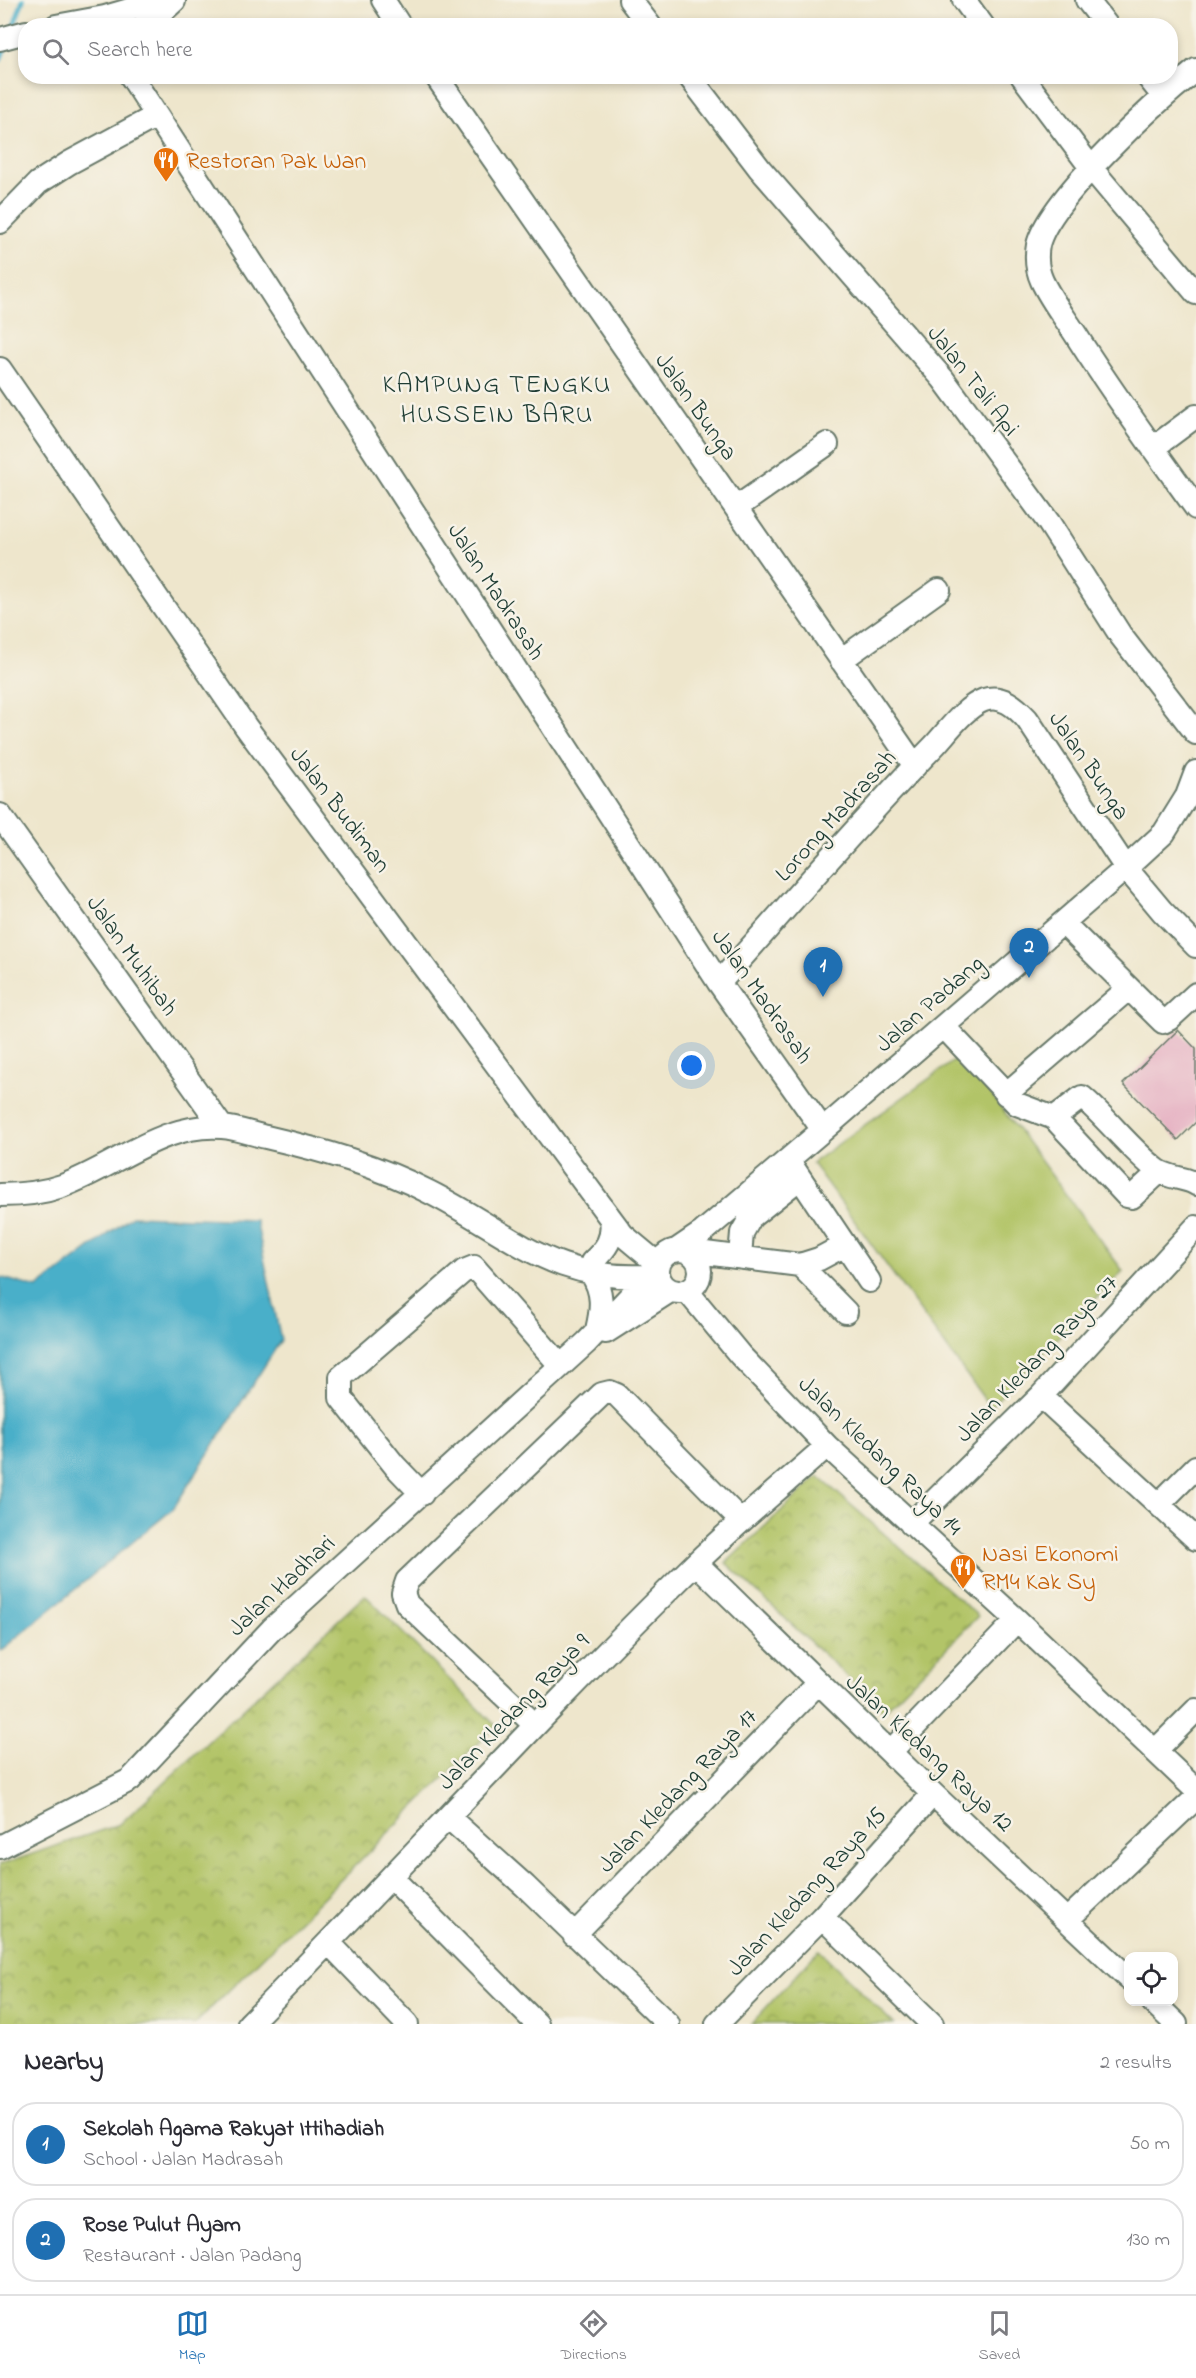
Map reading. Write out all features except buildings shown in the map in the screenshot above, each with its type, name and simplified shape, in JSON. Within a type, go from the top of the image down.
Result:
[{"type":"street","points":[[114,18],[164,0]]},
{"type":"street","points":[[156,18],[175,0]]},
{"type":"street","points":[[382,0],[394,18]]},
{"type":"street","points":[[630,0],[644,18]]},
{"type":"street","points":[[964,0],[977,18]]},
{"type":"street","points":[[1087,0],[1101,18]]},
{"type":"street","points":[[0,39],[18,34]]},
{"type":"street","points":[[1196,70],[1163,96],[1092,169],[1046,225],[1038,246],[1037,263],[1042,281],[1098,370],[1196,508]]},
{"type":"street","name":"Jalan Madrasah","points":[[136,84],[719,983],[823,1130]]},
{"type":"street","name":"Jalan Bunga","points":[[442,84],[915,766]]},
{"type":"street","name":"Jalan Tali Api","points":[[695,84],[760,170],[943,378],[1049,523],[1121,636],[1196,733]]},
{"type":"street","points":[[1028,84],[1092,169],[1196,293]]},
{"type":"street","points":[[1154,84],[1163,96]]},
{"type":"street","points":[[0,222],[38,183],[69,163],[156,116]]},
{"type":"street","name":"Jalan Budiman","points":[[0,369],[246,727],[623,1235],[668,1275]]},
{"type":"street","points":[[1153,448],[1196,416]]},
{"type":"street","points":[[736,508],[827,444]]},
{"type":"street","points":[[841,660],[939,590]]},
{"type":"street","name":"Lorong Madrasah","points":[[719,983],[915,766],[973,706],[986,699],[1000,699]]},
{"type":"street","name":"Jalan Bunga","points":[[1000,699],[1015,706],[1027,719],[1126,868],[1162,911],[1196,946]]},
{"type":"street","name":"Jalan Padang","points":[[756,1186],[726,1220],[702,1263],[699,1281],[668,1275],[703,1232],[756,1186],[944,1027],[1164,833],[1187,796],[1196,771]]},
{"type":"street","name":"Jalan Muhibah","points":[[0,815],[222,1127]]},
{"type":"street","points":[[1063,923],[1164,1022],[1196,994]]},
{"type":"street","points":[[1006,1094],[1128,989]]},
{"type":"street","points":[[944,1027],[1017,1104],[1054,1118],[1127,1196],[1132,1197],[1159,1172]]},
{"type":"street","points":[[1054,1118],[1082,1097],[1159,1172],[1180,1180],[1193,1181],[1196,1184]]},
{"type":"street","points":[[0,1195],[28,1195],[62,1186],[158,1139],[190,1129],[222,1127],[354,1160],[429,1192],[509,1240],[554,1262],[668,1275],[690,1253],[702,1263],[740,1256],[800,1264],[819,1259],[845,1245]]},
{"type":"street","points":[[788,1160],[869,1281]]},
{"type":"street","points":[[740,1256],[742,1233],[751,1217],[801,1179]]},
{"type":"street","points":[[591,1267],[611,1239],[611,1219]]},
{"type":"street","name":"Jalan Kledang Raya 27","points":[[912,1524],[1041,1396],[1196,1227]]},
{"type":"street","name":"Jalan Kledang Raya 14","points":[[702,1263],[709,1296],[733,1331],[740,1346],[740,1355]]},
{"type":"street","points":[[800,1264],[846,1312]]},
{"type":"street","points":[[422,1494],[395,1466],[341,1398],[341,1377],[464,1271],[474,1267],[560,1365]]},
{"type":"street","points":[[591,1267],[602,1299],[592,1336]]},
{"type":"street","name":"Jalan Kledang Raya 14","points":[[668,1275],[827,1446],[1017,1620],[1196,1790]]},
{"type":"street","name":"Jalan Hadhari","points":[[0,1847],[130,1780],[210,1692],[272,1629],[592,1336],[612,1329],[668,1275]]},
{"type":"street","points":[[536,1725],[407,1604],[403,1593],[407,1581],[602,1394],[610,1392],[617,1395],[741,1521]]},
{"type":"street","points":[[1041,1396],[1196,1539]]},
{"type":"street","name":"Jalan Kledang Raya 9","points":[[249,2024],[536,1725],[696,1563],[827,1446]]},
{"type":"street","points":[[1159,1504],[1196,1467]]},
{"type":"street","name":"Jalan Kledang Raya 12","points":[[696,1563],[933,1794],[1124,1974]]},
{"type":"street","points":[[890,1752],[1017,1620]]},
{"type":"street","name":"Jalan Kledang Raya 17","points":[[574,1935],[818,1683]]},
{"type":"street","points":[[1155,1751],[1193,1719]]},
{"type":"street","name":"Jalan Kledang Raya 15","points":[[717,2024],[822,1917],[933,1794]]},
{"type":"street","points":[[1068,1919],[1196,1798]]},
{"type":"street","points":[[448,1817],[525,1886],[668,2024]]},
{"type":"street","points":[[391,1877],[537,2024]]},
{"type":"street","points":[[822,1917],[932,2024]]},
{"type":"street","points":[[329,1943],[406,2024]]},
{"type":"street","points":[[1158,2006],[1176,2024]]},
{"type":"green space","points":[[962,1055],[1123,1271],[990,1407],[812,1163]]},
{"type":"green space","points":[[818,1476],[978,1616],[884,1711],[726,1563]]},
{"type":"green space","points":[[365,1595],[496,1726],[195,2024],[0,2024],[0,1865],[120,1824]]},
{"type":"green space","points":[[819,1950],[894,2024],[751,2024]]},
{"type":"water","points":[[132,1216],[256,1220],[281,1340],[173,1509],[0,1651],[0,1277],[37,1288]]},
{"type":"waterway","points":[[13,28],[23,0]]},
{"type":"waterway","points":[[0,60],[6,45]]},
{"type":"place","name":"Restoran Pak Wan","points":[[166,183]]},
{"type":"place","name":"Rose Pulut Ayam","points":[[1029,978]]},
{"type":"place","name":"Sekolah Agama Rakyat Ittihadiah","points":[[823,997]]},
{"type":"place","name":"Nasi Ekonomi RM4 Kak Sy","points":[[963,1590]]},
{"type":"district","name":"KAMPUNG TENGKU HUSSEIN BARU","points":[[497,398]]}]
